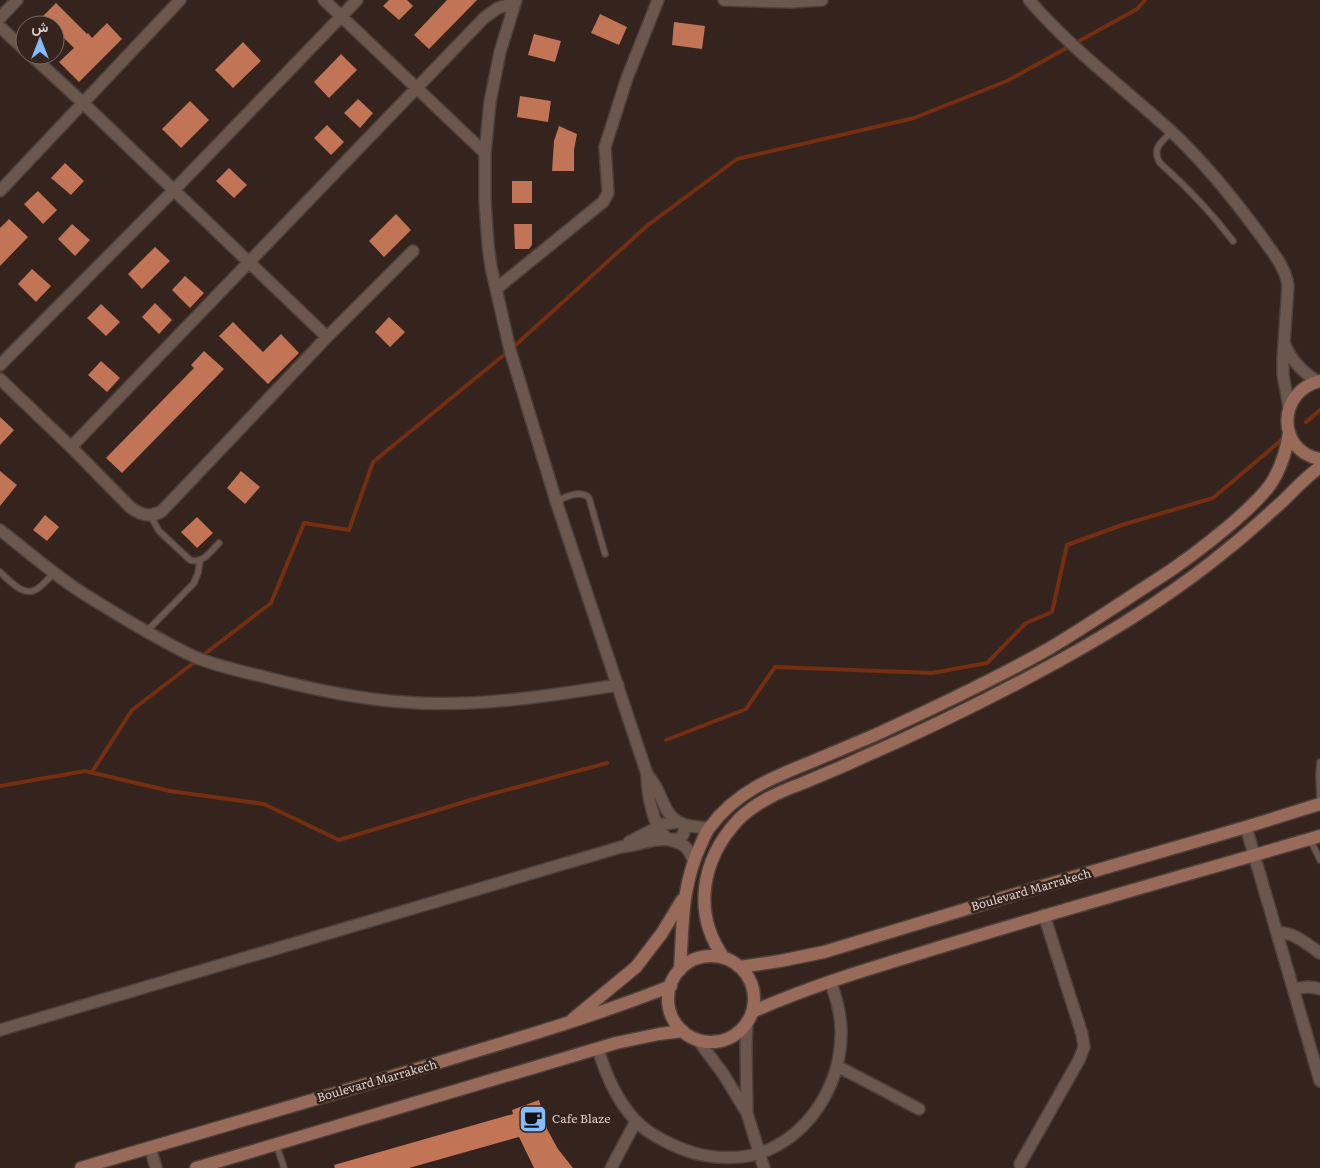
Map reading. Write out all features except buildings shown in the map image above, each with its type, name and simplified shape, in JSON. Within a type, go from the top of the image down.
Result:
[{"type":"main road","points":[[1319,381],[1303,388],[1297,393],[1289,407],[1287,424],[1289,433],[1297,446],[1309,455],[1320,459]]},
{"type":"main road","points":[[680,970],[685,894],[694,861],[709,828],[732,804],[757,785],[770,778],[837,752],[1017,666],[1073,634],[1169,572],[1241,516],[1264,493],[1281,465],[1289,433]]},
{"type":"main road","points":[[724,958],[714,942],[706,921],[704,908],[705,886],[710,868],[722,840],[731,828],[750,810],[766,799],[785,790],[858,760],[975,705],[1097,639],[1164,596],[1229,549],[1320,467]]},
{"type":"main road","name":"Boulevard Marrakech","points":[[740,967],[824,952],[1320,804]]},
{"type":"main road","points":[[750,1017],[782,998],[830,981],[1044,915],[1315,838]]},
{"type":"main road","points":[[568,1023],[636,967],[662,933],[685,894]]},
{"type":"main road","points":[[714,956],[724,958],[740,967],[751,983],[754,1003],[750,1017],[740,1030],[731,1037],[709,1042],[698,1040],[683,1032],[672,1015],[669,1006],[671,986],[680,970],[696,959],[714,956]]},
{"type":"main road","name":"Boulevard Marrakech","points":[[81,1168],[568,1023],[620,1006],[671,986]]},
{"type":"main road","points":[[196,1168],[598,1049],[636,1039],[683,1032]]},
{"type":"street","points":[[0,18],[17,0]]},
{"type":"street","points":[[0,191],[180,0]]},
{"type":"street","points":[[324,0],[485,153]]},
{"type":"street","points":[[0,364],[173,191],[357,0]]},
{"type":"street","points":[[496,289],[603,202],[608,193],[605,147],[627,78],[658,0]]},
{"type":"street","points":[[724,0],[791,2],[822,0]]},
{"type":"street","points":[[1030,0],[1072,45],[1172,132],[1200,160],[1231,195],[1282,266],[1288,286],[1283,375],[1289,407]]},
{"type":"street","points":[[71,447],[484,18],[498,8],[516,1]]},
{"type":"street","points":[[516,1],[502,43],[494,77],[485,153],[486,223],[491,267],[510,350],[556,501],[647,774],[649,795],[658,827],[670,840],[683,845],[694,861]]},
{"type":"street","points":[[0,27],[15,41]]},
{"type":"street","points":[[41,65],[327,338]]},
{"type":"street","points":[[0,379],[130,507],[139,513],[156,515],[162,511],[413,251]]},
{"type":"street","points":[[1284,342],[1297,365],[1310,377],[1319,381]]},
{"type":"street","points":[[0,530],[78,590],[147,631],[199,658],[300,687],[369,699],[431,703],[475,702],[539,696],[618,685]]},
{"type":"street","points":[[0,1030],[621,847],[682,837],[685,828],[664,806],[656,787],[647,774]]},
{"type":"street","points":[[621,847],[631,840],[670,823],[709,828]]},
{"type":"street","points":[[1246,827],[1320,1081]]},
{"type":"street","points":[[1020,1164],[1079,1060],[1084,1047],[1082,1034],[1044,915]]},
{"type":"street","points":[[1277,933],[1284,932],[1294,936],[1320,953]]},
{"type":"street","points":[[598,1049],[607,1076],[621,1103],[636,1121],[665,1142],[683,1150],[702,1155],[742,1157],[759,1153],[775,1147],[787,1139],[810,1118],[833,1080],[841,1044],[841,1023],[837,1001],[830,981]]},
{"type":"street","points":[[1294,990],[1306,986],[1320,989]]},
{"type":"street","points":[[747,1113],[746,1046],[750,1017]]},
{"type":"street","points":[[698,1040],[724,1075],[747,1113],[764,1168]]},
{"type":"street","points":[[837,1066],[919,1109]]},
{"type":"street","points":[[610,1168],[636,1121]]},
{"type":"street","points":[[150,1147],[156,1168]]},
{"type":"lane","points":[[1172,132],[1157,148],[1158,160],[1198,198],[1233,241]]},
{"type":"lane","points":[[556,501],[581,493],[587,495],[605,554]]},
{"type":"lane","points":[[150,515],[159,531],[193,562],[200,561],[219,543]]},
{"type":"lane","points":[[147,631],[194,583],[200,561]]},
{"type":"lane","points":[[0,572],[22,590],[30,592],[36,590],[54,573]]},
{"type":"lane","points":[[1320,762],[1320,799]]},
{"type":"lane","points":[[1315,838],[1320,860]]},
{"type":"lane","points":[[276,1143],[284,1168]]},
{"type":"waterway","points":[[202,656],[271,603],[304,523],[349,530],[373,462],[510,350],[648,225],[737,159],[914,118],[1007,81],[1137,9],[1145,0]]},
{"type":"waterway","points":[[1306,422],[1320,410]]},
{"type":"waterway","points":[[666,740],[746,709],[775,667],[932,673],[987,663],[1026,623],[1052,612],[1067,545],[1122,525],[1213,498],[1285,437]]},
{"type":"waterway","points":[[92,772],[132,710],[196,661]]},
{"type":"waterway","points":[[0,786],[85,771],[170,791],[264,804],[339,840],[484,796],[607,763]]},
{"type":"place","name":"Cafe Blaze","points":[[533,1119]]}]
